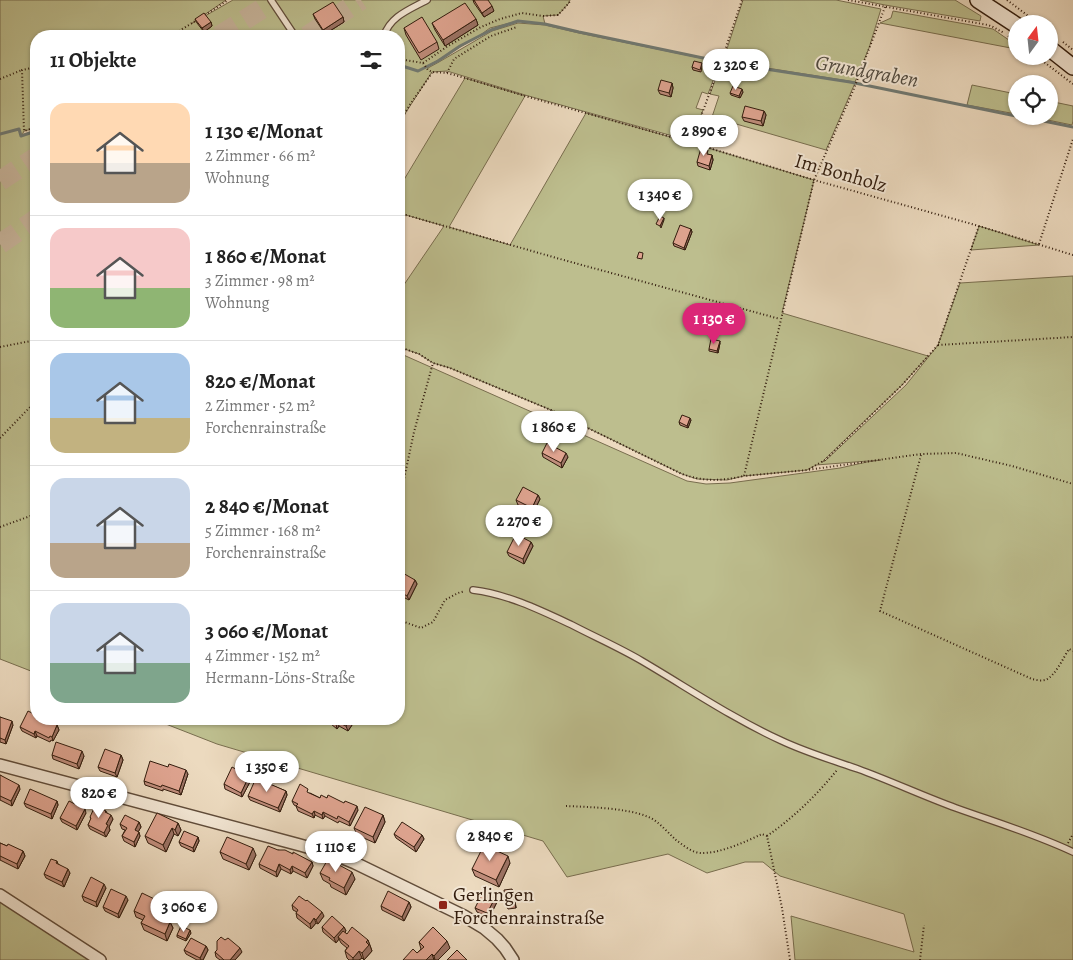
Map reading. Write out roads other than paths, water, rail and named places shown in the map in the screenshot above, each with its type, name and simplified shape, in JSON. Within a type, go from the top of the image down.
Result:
[{"type":"main road","points":[[978,0],[1008,20]]},
{"type":"main road","points":[[1058,55],[1073,67]]},
{"type":"street","points":[[0,765],[338,856],[464,916],[484,928],[497,939],[513,960]]},
{"type":"street","points":[[0,895],[100,960]]},
{"type":"lane","points":[[271,0],[291,30]]},
{"type":"lane","points":[[387,30],[397,17],[428,0]]},
{"type":"lane","points":[[472,590],[509,599],[560,620],[642,661],[702,698],[771,736],[800,749],[1073,852]]},
{"type":"waterway","name":"Grundgraben","points":[[405,67],[418,71],[491,30],[518,21],[545,24],[727,63],[850,82],[1008,114]]},
{"type":"waterway","name":"Grundgraben","points":[[1058,124],[1073,127]]},
{"type":"waterway","name":"Grundgraben","points":[[0,134],[19,129],[21,136],[30,133]]},
{"type":"tunnel","points":[[228,30],[276,0]]},
{"type":"tunnel","points":[[316,30],[361,0]]},
{"type":"tunnel","points":[[0,181],[30,161]]},
{"type":"tunnel","points":[[0,244],[30,223]]},
{"type":"place","name":"Gerlingen Forchenrainstraße","points":[[443,905]]}]
